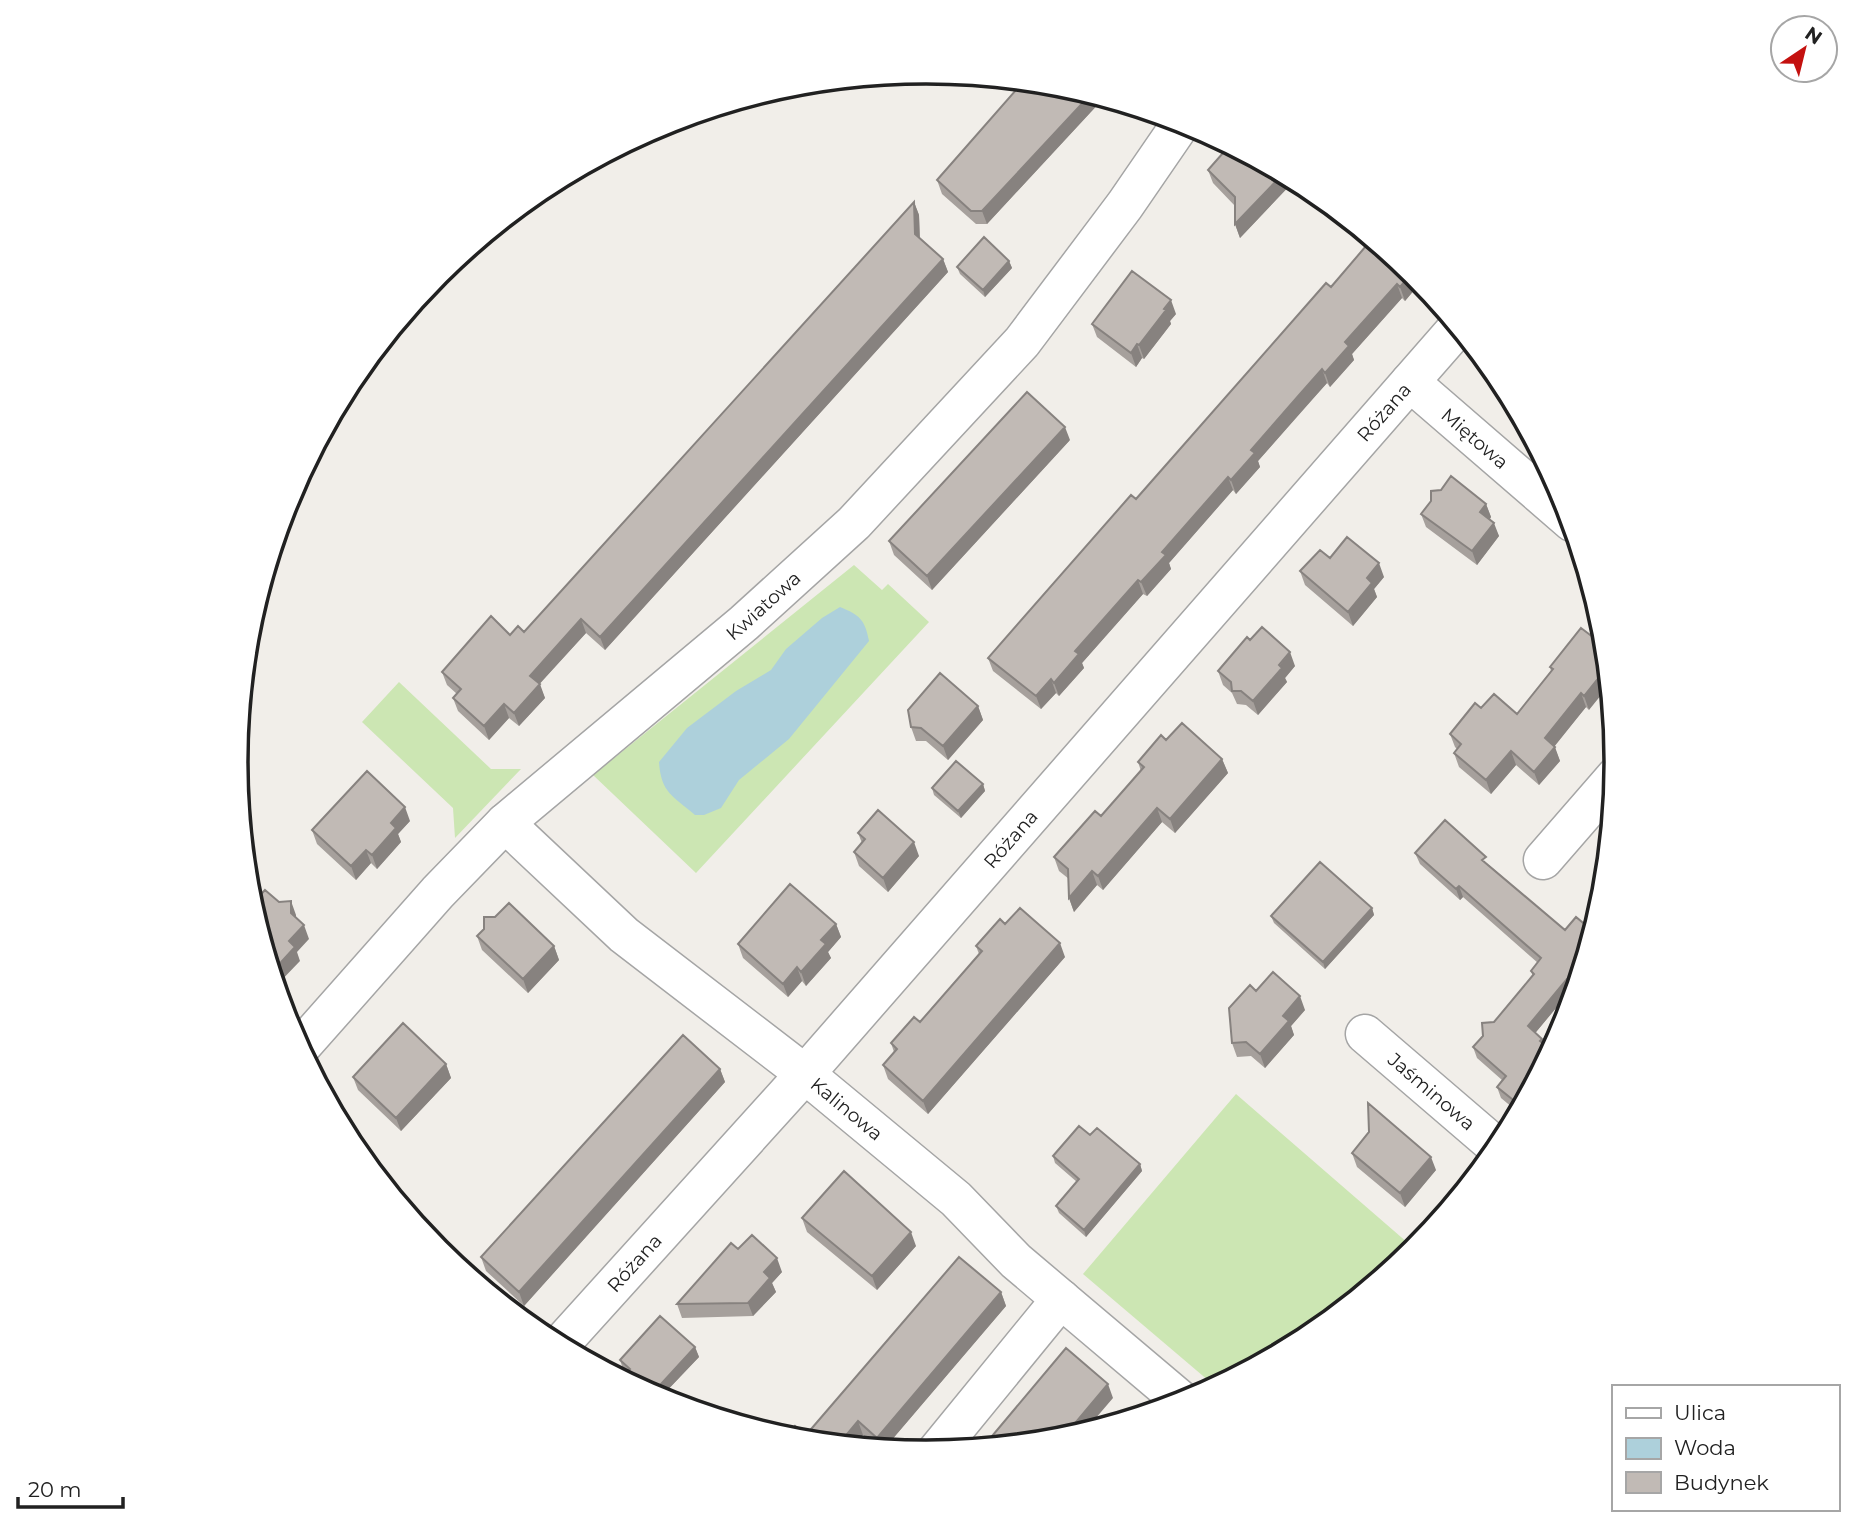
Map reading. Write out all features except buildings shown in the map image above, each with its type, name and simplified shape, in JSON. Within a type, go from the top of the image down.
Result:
[{"type":"street","name":"Kwiatowa","points":[[308,1039],[438,892],[505,823],[744,623],[854,523],[1022,342],[1125,205],[1175,132]]},
{"type":"street","name":"Różana","points":[[567,1337],[805,1074],[1452,334]]},
{"type":"street","name":"Miętowa","points":[[1410,382],[1555,507]]},
{"type":"street","points":[[1543,860],[1604,789]]},
{"type":"street","name":"Kalinowa","points":[[505,823],[624,936],[805,1074],[956,1199],[1016,1261],[1173,1394]]},
{"type":"street","name":"Jaśminowa","points":[[1365,1034],[1490,1141]]},
{"type":"street","points":[[945,1441],[1061,1299]]},
{"type":"green space","points":[[854,565],[882,590],[888,584],[929,622],[696,873],[593,775]]},
{"type":"green space","points":[[399,682],[491,769],[521,769],[455,838],[453,808],[362,722]]},
{"type":"green space","points":[[1236,1094],[1406,1242],[1374,1273],[1303,1327],[1266,1350],[1207,1380],[1083,1274]]},
{"type":"water","points":[[840,607],[860,619],[866,628],[869,641],[789,739],[739,780],[721,808],[704,815],[695,815],[665,787],[659,762],[687,728],[736,691],[771,670],[786,649],[822,618]]}]
